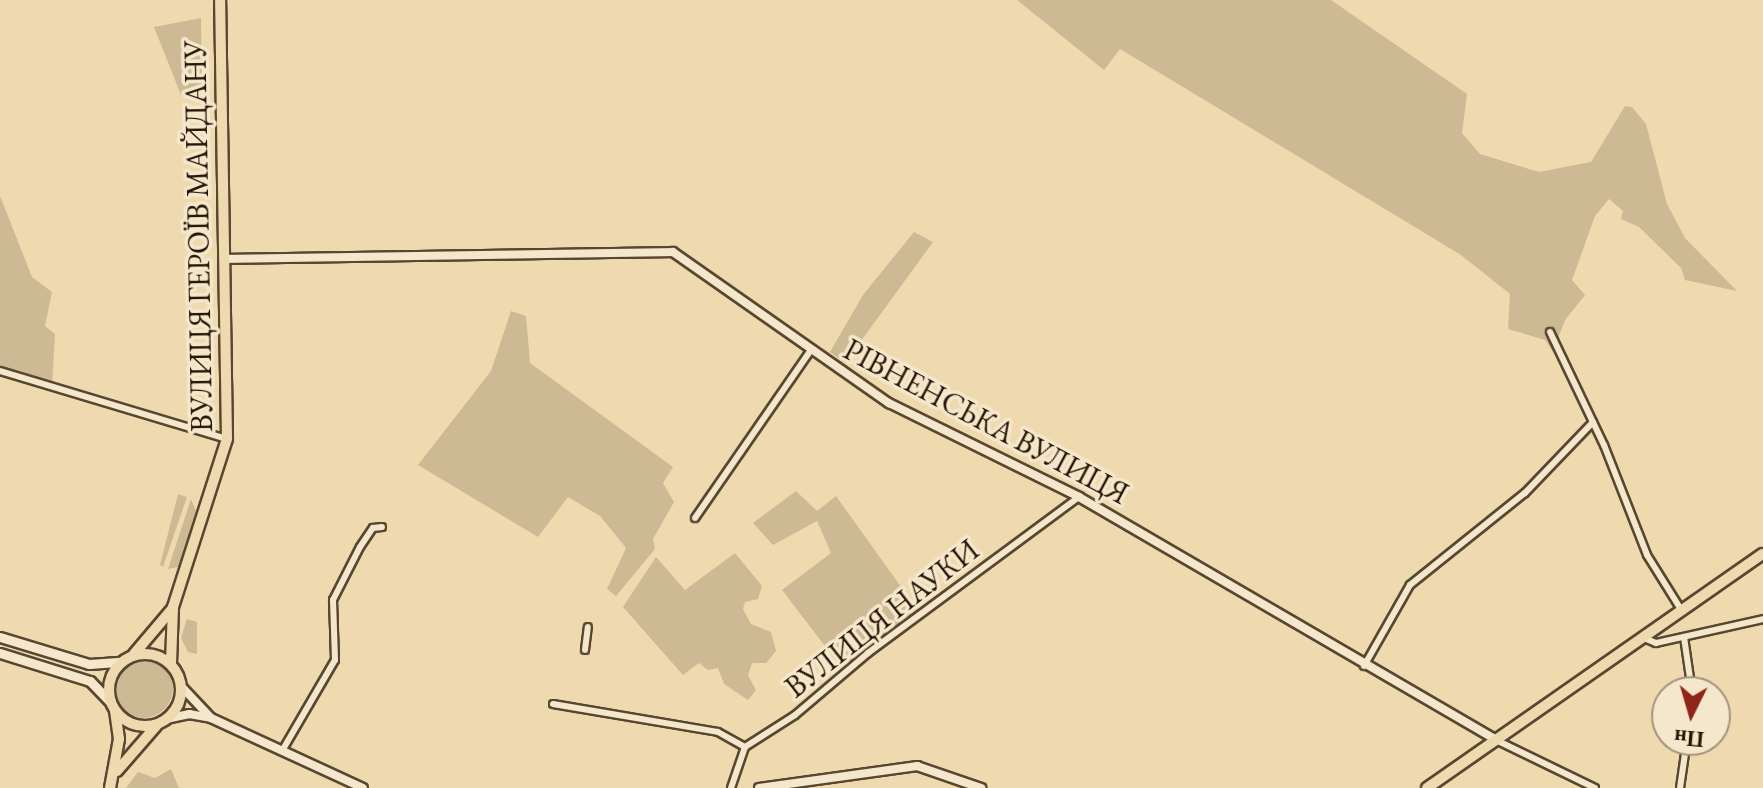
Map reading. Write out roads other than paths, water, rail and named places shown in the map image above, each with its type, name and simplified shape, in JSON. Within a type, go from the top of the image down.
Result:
[{"type":"main road","name":"ВУЛИЦЯ ГЕРОЇВ МАЙДАНУ","points":[[173,607],[227,439],[220,0]]},
{"type":"main road","points":[[1427,788],[1763,554]]},
{"type":"main road","points":[[133,656],[173,607]]},
{"type":"main road","points":[[114,776],[132,748],[177,708],[180,685],[171,664],[173,607]]},
{"type":"main road","points":[[0,637],[75,660],[121,662],[133,656],[153,654],[171,664]]},
{"type":"main road","points":[[0,653],[95,684],[113,706],[136,725],[163,721]]},
{"type":"main road","points":[[110,788],[119,739],[109,683],[121,662]]},
{"type":"street","name":"РІВНЕНСЬКА ВУЛИЦЯ","points":[[225,259],[673,252],[810,351],[889,403],[1079,497],[1364,666],[1496,740],[1595,788]]},
{"type":"street","points":[[1550,332],[1593,422],[1647,555],[1682,611]]},
{"type":"street","points":[[695,518],[810,351]]},
{"type":"street","points":[[0,371],[227,439]]},
{"type":"street","points":[[1364,666],[1410,585],[1525,493],[1593,422]]},
{"type":"street","name":"ВУЛИЦЯ НАУКИ","points":[[745,747],[795,715],[868,653],[1079,497]]},
{"type":"street","points":[[282,751],[335,660],[333,600],[360,547],[373,528],[382,527]]},
{"type":"street","points":[[1644,638],[1656,643],[1763,619]]},
{"type":"street","points":[[585,650],[588,627]]},
{"type":"street","points":[[1684,637],[1690,676]]},
{"type":"street","points":[[180,685],[211,718]]},
{"type":"street","points":[[553,704],[718,732],[745,747],[731,788]]},
{"type":"street","points":[[163,721],[189,714],[211,718],[363,788]]},
{"type":"street","points":[[1680,788],[1685,756]]},
{"type":"street","points":[[759,788],[917,766],[981,788]]}]
